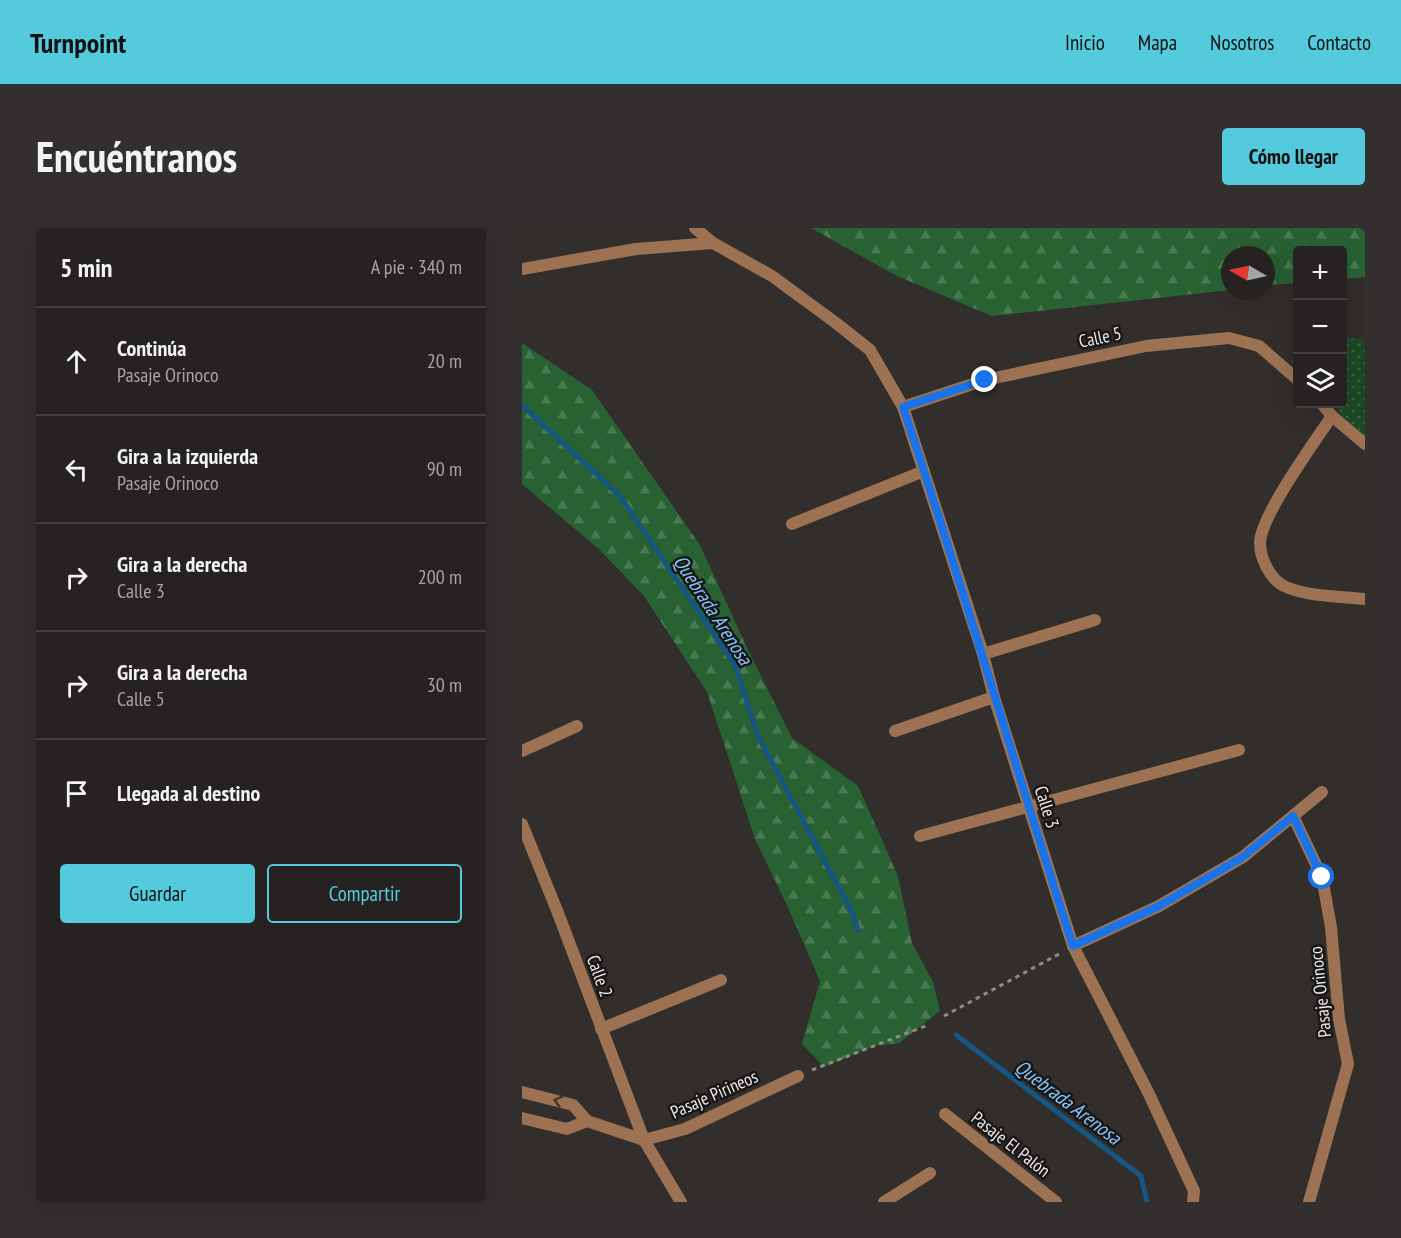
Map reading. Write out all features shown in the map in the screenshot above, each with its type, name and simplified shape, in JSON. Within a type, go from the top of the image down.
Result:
[{"type":"street","name":"Calle 3","points":[[695,228],[713,243],[772,276],[870,350],[903,407],[1073,946],[1159,1116],[1194,1191],[1193,1202]]},
{"type":"street","points":[[522,269],[636,249],[713,243]]},
{"type":"street","name":"Calle 5","points":[[903,407],[985,380],[1146,346],[1230,338],[1259,346],[1293,376]]},
{"type":"street","points":[[1325,408],[1365,444]]},
{"type":"street","points":[[1332,416],[1271,510],[1260,542],[1266,567],[1282,585],[1310,593],[1365,599]]},
{"type":"street","points":[[792,524],[924,471]]},
{"type":"street","points":[[982,654],[1095,620]]},
{"type":"street","points":[[895,731],[994,697]]},
{"type":"street","points":[[522,751],[577,726]]},
{"type":"street","points":[[920,836],[1239,750]]},
{"type":"street","points":[[1073,946],[1159,906],[1233,862],[1322,792]]},
{"type":"street","name":"Pasaje Orinoco","points":[[1293,816],[1322,877],[1331,927],[1339,1019],[1348,1064],[1309,1202]]},
{"type":"street","name":"Calle 2","points":[[522,824],[644,1140],[681,1202]]},
{"type":"street","points":[[601,1029],[721,980]]},
{"type":"street","name":"Pasaje Pirineos","points":[[644,1140],[686,1129],[798,1076]]},
{"type":"street","points":[[522,1092],[573,1105],[587,1121],[644,1140]]},
{"type":"street","name":"Pasaje El Palón","points":[[945,1114],[1056,1202]]},
{"type":"street","points":[[522,1118],[567,1129],[587,1121]]},
{"type":"street","points":[[884,1202],[930,1173]]},
{"type":"path","points":[[944,1016],[1073,946]]},
{"type":"path","points":[[798,1076],[928,1025]]},
{"type":"green space","points":[[811,228],[1365,228],[1365,277],[1347,279],[1347,246],[1293,246],[1293,283],[1275,285],[1275,246],[1221,246],[1221,291],[992,316],[897,276]]},
{"type":"green space","points":[[1347,338],[1365,340],[1365,436],[1343,422],[1338,408],[1347,408]]},
{"type":"green space","points":[[522,343],[592,390],[700,545],[748,650],[792,738],[858,786],[898,876],[912,943],[933,982],[940,1011],[899,1043],[874,1046],[824,1067],[802,1044],[820,981],[755,839],[707,692],[644,596],[600,550],[522,484]]},
{"type":"waterway","name":"Quebrada Arenosa","points":[[522,405],[619,495],[735,665],[758,736],[852,912],[858,930]]},
{"type":"waterway","name":"Quebrada Arenosa","points":[[956,1035],[1141,1176],[1147,1202]]},
{"type":"route","points":[[985,380],[903,407],[1073,946],[1159,906],[1243,857],[1293,816],[1322,877]]}]
